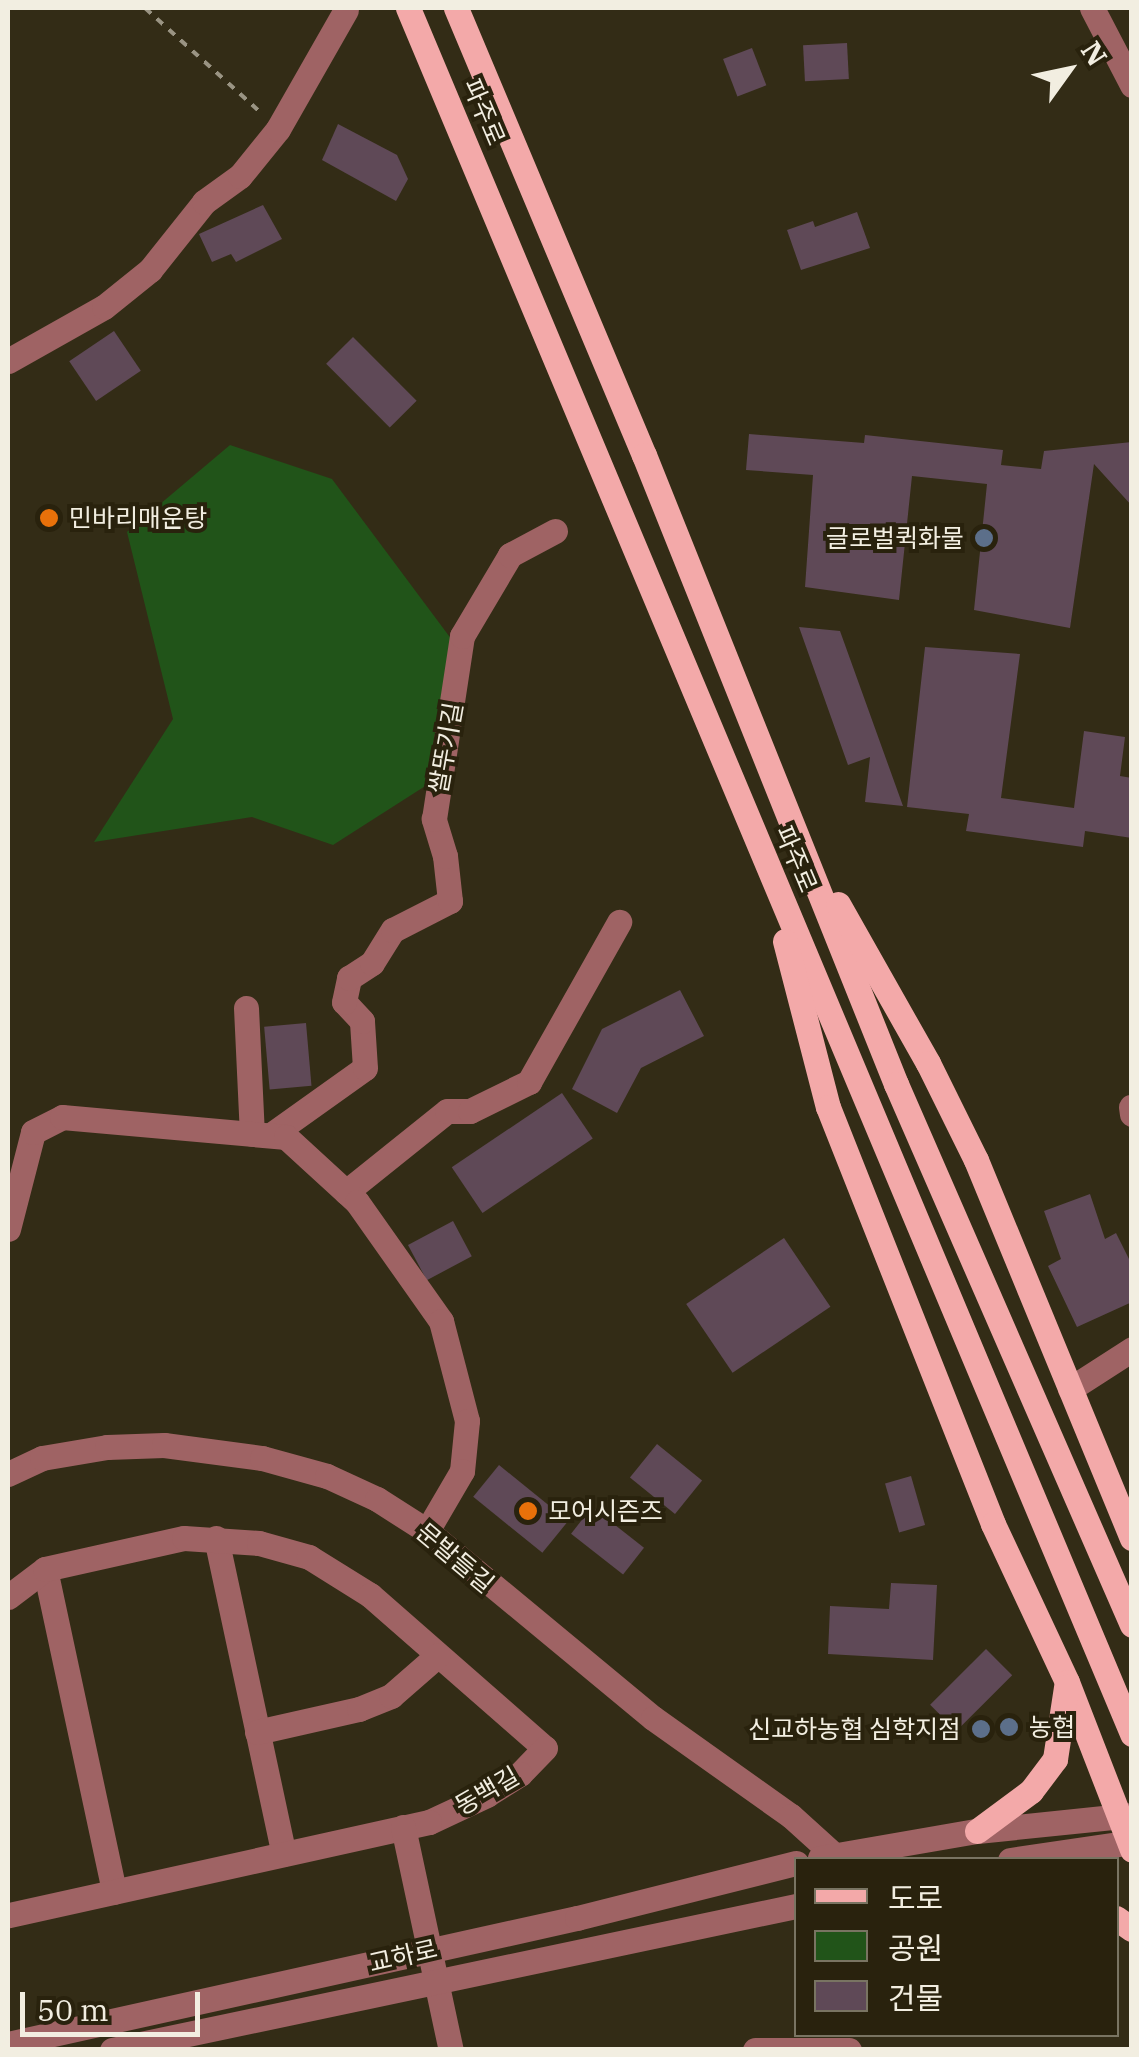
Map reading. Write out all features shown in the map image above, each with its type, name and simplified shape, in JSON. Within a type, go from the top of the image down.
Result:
[{"type":"main road","name":"파주로","points":[[408,8],[1132,1734]]},
{"type":"main road","name":"파주로","points":[[456,8],[737,686],[896,1084],[1132,1625]]},
{"type":"main road","points":[[789,816],[936,1079],[976,1160],[1132,1538]]},
{"type":"main road","points":[[762,854],[828,1107],[993,1524],[1124,1815],[1130,1845]]},
{"type":"main road","points":[[977,1831],[1031,1791],[1054,1759],[1067,1682]]},
{"type":"street","points":[[1092,8],[1132,85]]},
{"type":"street","points":[[8,361],[104,307],[150,270],[204,202],[240,176],[278,129],[346,10]]},
{"type":"street","name":"쌀뚜기길","points":[[262,1134],[365,1068],[362,1021],[344,1002],[349,978],[372,963],[392,930],[450,901],[445,856],[434,819],[462,636],[510,555],[555,531]]},
{"type":"street","points":[[346,1192],[447,1111],[470,1111],[529,1082],[619,922]]},
{"type":"street","points":[[246,1008],[262,1134]]},
{"type":"street","points":[[11,1218],[33,1132],[62,1116],[286,1136],[346,1192],[441,1321],[467,1421],[462,1470],[427,1532]]},
{"type":"street","points":[[8,1159],[11,1218]]},
{"type":"street","points":[[1070,1389],[1132,1349]]},
{"type":"street","name":"문발들길","points":[[8,1474],[42,1458],[106,1446],[164,1445],[218,1450],[327,1476],[377,1499],[427,1532],[653,1718],[791,1816],[822,1857]]},
{"type":"street","name":"동백길","points":[[8,1597],[45,1569],[184,1538],[259,1543],[309,1556],[370,1595],[545,1748],[520,1774],[487,1796],[430,1822],[8,1915]]},
{"type":"street","points":[[216,1538],[284,1854]]},
{"type":"street","points":[[45,1569],[114,1892]]},
{"type":"street","points":[[257,1732],[359,1709],[391,1696],[438,1655]]},
{"type":"street","points":[[822,1857],[977,1831],[1124,1815]]},
{"type":"street","points":[[404,1828],[451,2050]]},
{"type":"street","points":[[1034,1857],[1130,1845]]},
{"type":"street","name":"교하로","points":[[8,2044],[428,1951],[794,1863]]},
{"type":"street","name":"교하로","points":[[112,2050],[794,1906]]},
{"type":"street","points":[[755,2050],[848,2050]]},
{"type":"path","points":[[145,8],[278,129]]},
{"type":"green space","points":[[230,445],[332,479],[455,644],[430,783],[333,845],[252,817],[94,842],[173,719],[127,532]]},
{"type":"building","points":[[847,43],[849,79],[805,81],[803,45]]},
{"type":"building","points":[[752,48],[766,85],[737,96],[723,59]]},
{"type":"building","points":[[338,124],[397,155],[408,179],[396,201],[322,160]]},
{"type":"building","points":[[263,205],[282,239],[236,262],[231,254],[212,262],[199,234]]},
{"type":"building","points":[[857,212],[870,248],[801,270],[787,230],[813,221],[815,227]]},
{"type":"building","points":[[114,331],[141,371],[96,401],[69,361]]},
{"type":"building","points":[[353,337],[417,401],[390,428],[326,364]]},
{"type":"building","points":[[749,434],[864,443],[865,435],[1003,450],[1001,465],[1041,469],[1044,451],[1132,442],[1132,506],[1094,464],[1070,628],[974,610],[987,484],[912,476],[899,600],[805,587],[813,475],[746,470]]},
{"type":"building","points":[[799,627],[840,631],[903,806],[865,802],[870,757],[848,765]]},
{"type":"building","points":[[925,647],[1020,654],[1001,798],[1074,808],[1084,731],[1125,737],[1120,776],[1132,778],[1132,838],[1085,831],[1083,847],[966,831],[969,814],[907,807]]},
{"type":"building","points":[[680,990],[704,1036],[641,1068],[617,1113],[572,1089],[602,1029]]},
{"type":"building","points":[[306,1023],[311,1086],[270,1089],[264,1027]]},
{"type":"building","points":[[562,1093],[593,1139],[482,1213],[452,1167]]},
{"type":"building","points":[[1090,1194],[1105,1239],[1116,1233],[1132,1265],[1132,1302],[1077,1327],[1048,1266],[1061,1259],[1044,1211]]},
{"type":"building","points":[[453,1221],[472,1256],[427,1280],[408,1245]]},
{"type":"building","points":[[784,1238],[830,1307],[733,1373],[686,1304]]},
{"type":"building","points":[[657,1444],[702,1481],[675,1514],[630,1477]]},
{"type":"building","points":[[499,1465],[568,1521],[542,1553],[473,1497]]},
{"type":"building","points":[[911,1476],[925,1525],[899,1532],[885,1483]]},
{"type":"building","points":[[592,1507],[644,1548],[623,1574],[571,1534]]},
{"type":"building","points":[[891,1583],[937,1585],[933,1660],[828,1654],[830,1606],[889,1609]]},
{"type":"building","points":[[986,1649],[1012,1675],[956,1731],[930,1705]]},
{"type":"place","name":"민바리매운탕","points":[[49,518]]},
{"type":"place","name":"글로벌퀵화물","points":[[984,538]]},
{"type":"place","name":"모어시즌즈","points":[[528,1511]]},
{"type":"place","name":"농협","points":[[1009,1727]]},
{"type":"place","name":"신교하농협 심학지점","points":[[981,1729]]}]
